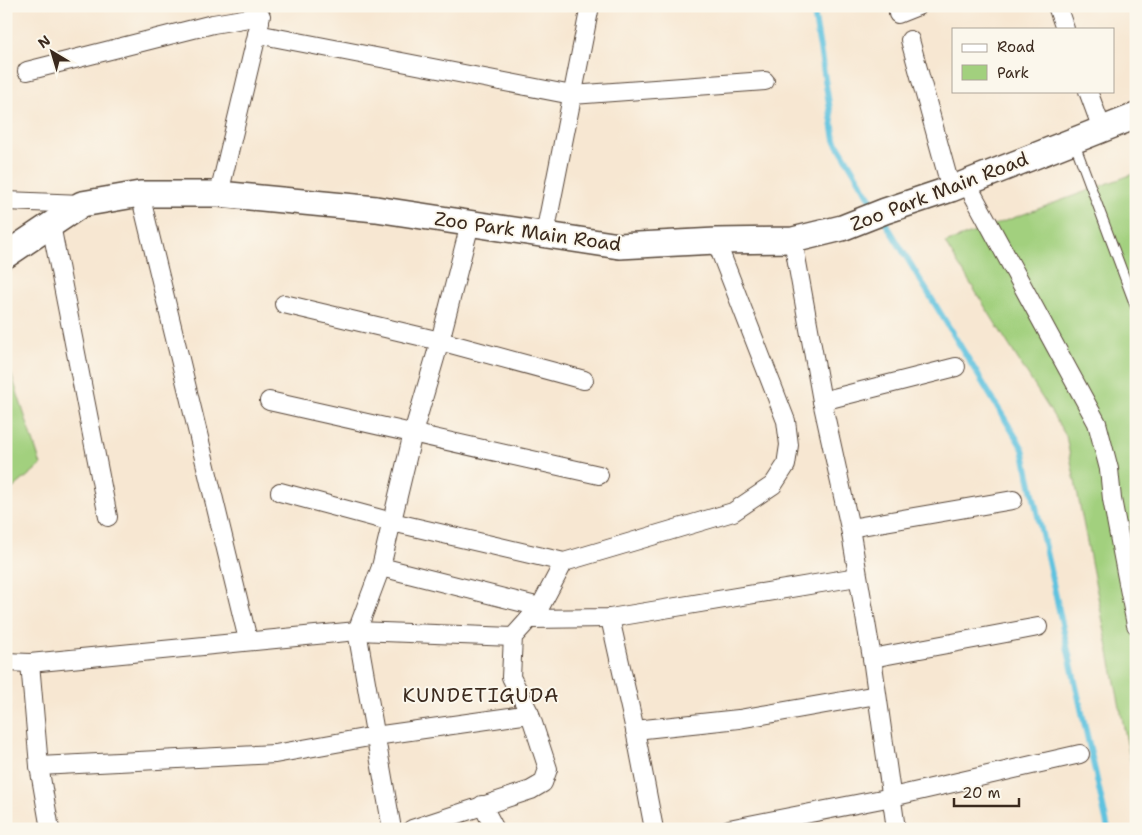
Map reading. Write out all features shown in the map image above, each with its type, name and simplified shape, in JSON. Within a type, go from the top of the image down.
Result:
[{"type":"main road","name":"Zoo Park Main Road","points":[[6,256],[82,204],[140,194],[219,194],[376,209],[619,246],[716,241],[792,240],[842,228],[1136,116]]},
{"type":"street","points":[[546,234],[590,6]]},
{"type":"street","points":[[898,14],[918,6]]},
{"type":"street","points":[[1057,6],[1065,28]]},
{"type":"street","points":[[27,71],[262,11],[219,194]]},
{"type":"street","points":[[257,34],[572,95],[765,81]]},
{"type":"street","points":[[910,40],[959,185],[1097,423],[1109,469],[1112,499],[1136,625]]},
{"type":"street","points":[[1088,92],[1102,129]]},
{"type":"street","points":[[140,194],[248,640]]},
{"type":"street","points":[[6,201],[82,204]]},
{"type":"street","points":[[392,829],[357,631],[381,567],[413,433],[440,341],[470,224]]},
{"type":"street","points":[[51,225],[108,518]]},
{"type":"street","points":[[792,240],[822,401],[850,528],[872,658],[896,829]]},
{"type":"street","points":[[280,492],[392,522],[564,562],[733,512],[773,485],[786,465],[789,445],[786,420],[716,241]]},
{"type":"street","points":[[284,304],[440,341],[584,380]]},
{"type":"street","points":[[822,401],[956,367]]},
{"type":"street","points":[[269,401],[599,475]]},
{"type":"street","points":[[850,528],[1013,500]]},
{"type":"street","points":[[412,829],[531,790],[543,783],[548,769],[530,714],[511,677],[513,637],[535,613],[564,562]]},
{"type":"street","points":[[381,567],[535,613],[610,618],[857,578]]},
{"type":"street","points":[[610,618],[635,730],[654,829]]},
{"type":"street","points":[[872,658],[1038,627]]},
{"type":"street","points":[[6,662],[30,663],[248,640],[357,631],[513,637]]},
{"type":"street","points":[[30,663],[40,766],[50,829]]},
{"type":"street","points":[[635,730],[739,718],[877,695]]},
{"type":"street","points":[[40,766],[275,754],[375,736],[530,714]]},
{"type":"street","points":[[730,829],[892,797],[1080,754]]},
{"type":"street","points":[[482,805],[495,829]]},
{"type":"lane","points":[[1073,140],[1136,308]]},
{"type":"green space","points":[[1136,173],[1136,788],[1066,436],[945,243]]},
{"type":"green space","points":[[6,358],[41,465],[6,494]]},
{"type":"waterway","points":[[813,6],[835,140],[876,208]]},
{"type":"waterway","points":[[882,217],[1023,449],[1108,829]]},
{"type":"district","name":"KUNDETIGUDA","points":[[481,695]]}]
